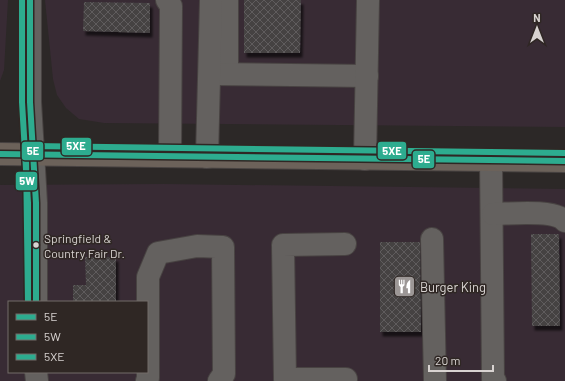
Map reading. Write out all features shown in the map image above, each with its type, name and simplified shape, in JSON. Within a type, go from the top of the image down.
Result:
[{"type":"main road","points":[[0,154],[565,161]]},
{"type":"street","points":[[30,0],[30,102],[36,203],[36,301]]},
{"type":"street","points":[[167,0],[171,6],[170,156]]},
{"type":"street","points":[[211,0],[218,74]]},
{"type":"street","points":[[207,157],[227,0]]},
{"type":"street","points":[[365,159],[368,0]]},
{"type":"street","points":[[218,74],[367,76]]},
{"type":"street","points":[[491,160],[493,214],[494,380]]},
{"type":"street","points":[[493,214],[545,214],[561,217],[565,221]]},
{"type":"street","points":[[432,239],[435,381]]},
{"type":"street","points":[[346,244],[283,245],[285,379],[346,379]]},
{"type":"street","points":[[147,381],[148,277],[158,253],[197,246],[223,247],[225,379]]},
{"type":"shaded area","points":[[0,0],[8,0],[4,70],[0,81]]},
{"type":"shaded area","points":[[45,0],[565,0],[565,127],[104,123],[79,119],[66,108],[57,95],[53,79]]},
{"type":"shaded area","points":[[164,184],[565,189],[565,381],[0,381],[0,185]]},
{"type":"building","points":[[244,0],[301,0],[300,53],[244,53]]},
{"type":"building","points":[[84,2],[150,3],[150,33],[83,31]]},
{"type":"building","points":[[531,234],[559,234],[560,326],[532,326]]},
{"type":"building","name":"Burger King","points":[[380,242],[420,242],[421,332],[380,332]]},
{"type":"building","points":[[85,257],[116,257],[116,301],[73,301],[73,285],[86,285]]},
{"type":"transit line","name":"5W","points":[[22,0],[22,102],[28,203],[28,301]]},
{"type":"transit line","name":"5E","points":[[30,0],[30,102],[36,203],[36,301]]},
{"type":"transit line","name":"5XE","points":[[28,301],[26,154],[28,149],[32,146],[565,153]]},
{"type":"transit line","name":"5E","points":[[0,154],[565,161]]},
{"type":"place","name":"Springfield & Country Fair Dr.","points":[[36,245]]},
{"type":"place","name":"Burger King","points":[[404,287]]}]
